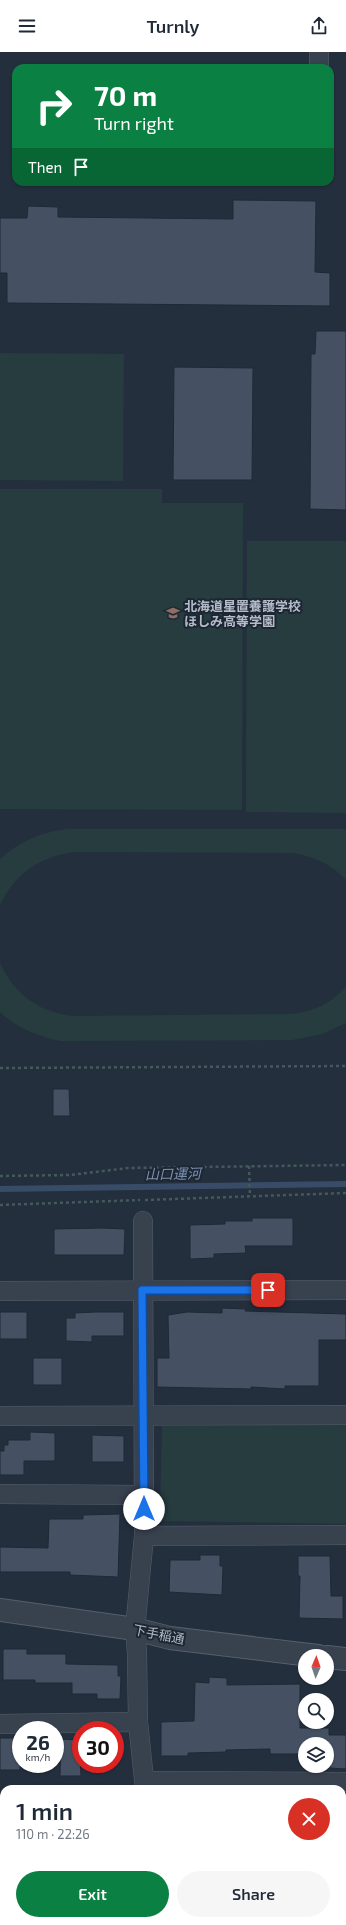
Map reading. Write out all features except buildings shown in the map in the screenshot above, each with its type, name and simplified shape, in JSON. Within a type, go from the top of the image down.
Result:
[{"type":"street","points":[[319,52],[319,64]]},
{"type":"street","points":[[143,1221],[142,1290],[144,1536],[135,1629],[137,1653],[138,1722],[145,1785],[346,1782]]},
{"type":"street","points":[[0,1291],[346,1290]]},
{"type":"street","points":[[0,1416],[346,1415]]},
{"type":"street","points":[[0,1494],[144,1495]]},
{"type":"street","points":[[144,1536],[346,1535]]},
{"type":"street","name":"下手稲通","points":[[0,1610],[135,1629],[170,1638],[298,1654]]},
{"type":"street","points":[[334,1658],[346,1659]]},
{"type":"street","points":[[0,1724],[138,1722]]},
{"type":"path","points":[[0,1068],[346,1066]]},
{"type":"path","points":[[0,1176],[70,1175],[128,1168],[346,1165]]},
{"type":"path","points":[[249,1166],[250,1196]]},
{"type":"path","points":[[0,1205],[346,1193]]},
{"type":"green space","points":[[0,353],[124,354],[123,481],[0,480]]},
{"type":"green space","points":[[0,489],[162,489],[162,503],[243,503],[242,810],[0,809]]},
{"type":"green space","points":[[247,541],[346,541],[346,813],[246,812]]},
{"type":"green space","points":[[67,829],[346,829],[346,880],[329,865],[294,853],[74,852],[61,854],[50,858],[30,869],[13,884],[0,905],[0,859],[15,847],[31,838],[48,832]]},
{"type":"green space","points":[[0,963],[13,984],[29,1000],[49,1011],[61,1014],[73,1016],[291,1014],[322,1006],[335,998],[346,986],[346,1023],[322,1034],[292,1040],[60,1041],[43,1037],[28,1031],[13,1023],[0,1012]]},
{"type":"green space","points":[[346,1424],[346,1524],[164,1521],[160,1516],[162,1426]]},
{"type":"waterway","name":"山口運河","points":[[0,1189],[346,1184]]},
{"type":"place","name":"北海道星置養護学校 ほしみ高等学園","points":[[173,613]]},
{"type":"route","points":[[144,1509],[142,1290],[268,1290]]}]
